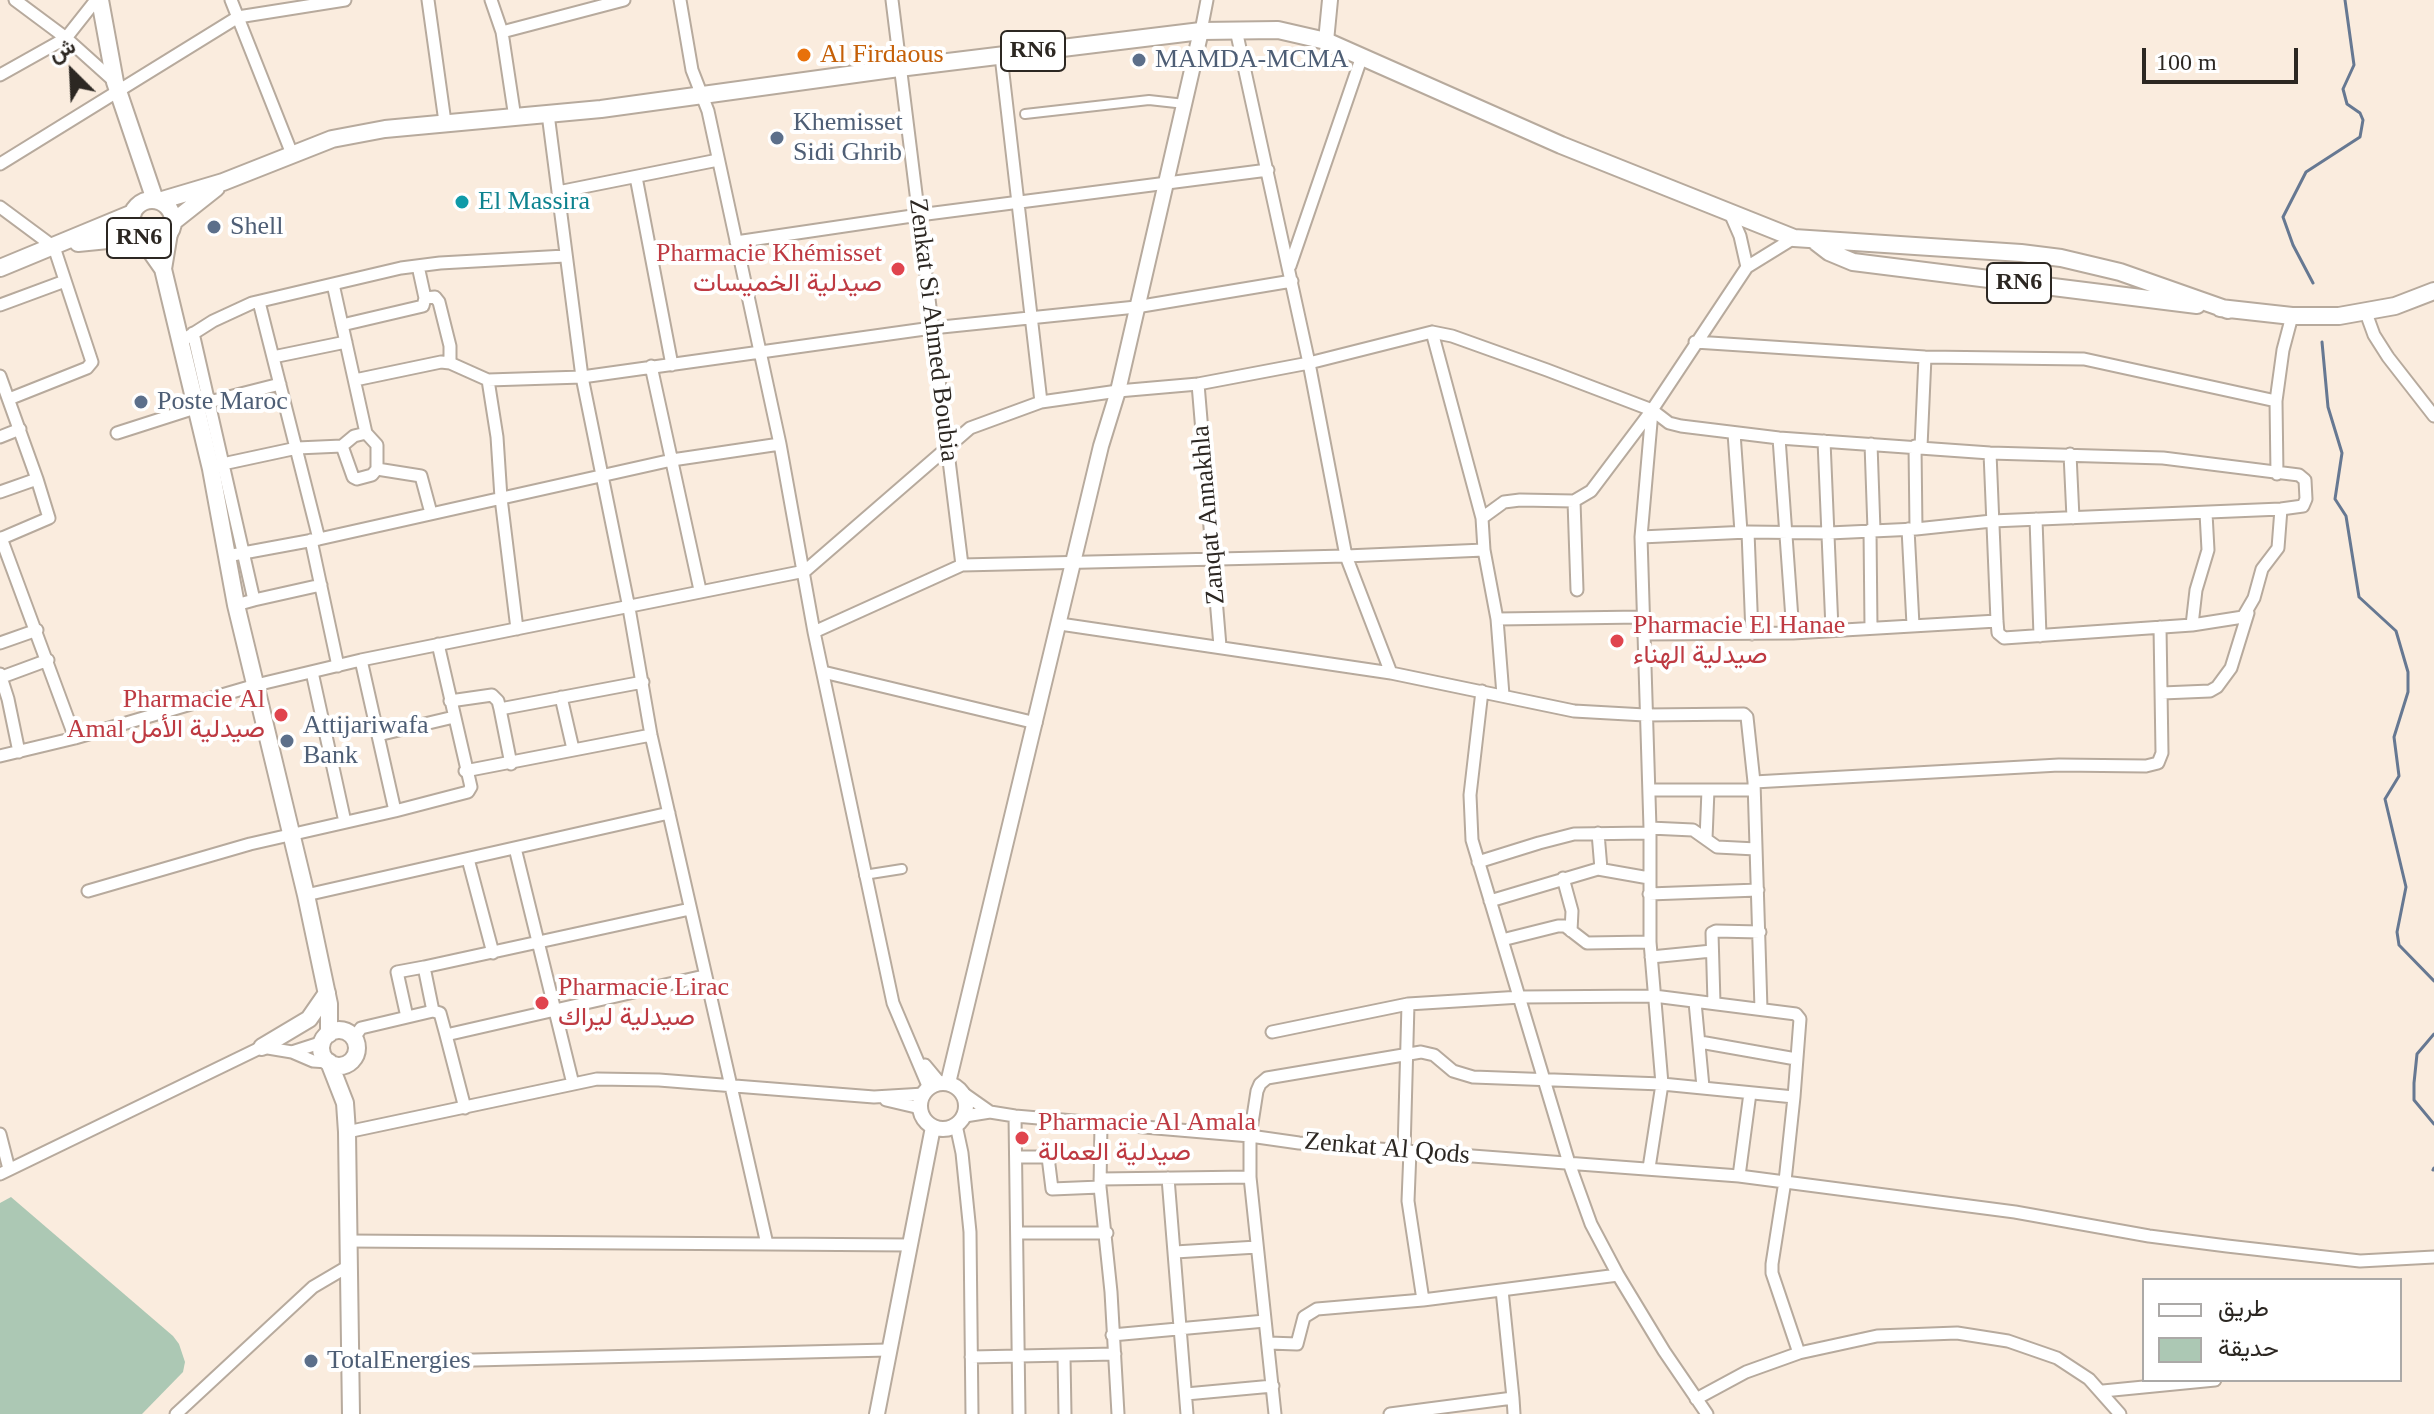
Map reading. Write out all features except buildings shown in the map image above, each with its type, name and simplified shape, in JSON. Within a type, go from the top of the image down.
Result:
[{"type":"main road","points":[[98,0],[117,86],[140,160],[147,204]]},
{"type":"main road","name":"RN6","points":[[0,268],[57,246],[147,204],[223,182],[332,139],[361,133],[703,96],[1201,31],[1278,30],[1326,41],[1590,157],[1794,238],[2061,258],[2120,272],[2228,310]]},
{"type":"main road","name":"RN6","points":[[57,246],[140,238],[153,242],[223,182]]},
{"type":"main road","name":"RN6","points":[[147,204],[170,209],[171,228]]},
{"type":"main road","name":"RN6","points":[[140,238],[131,226],[147,204]]},
{"type":"main road","points":[[163,269],[171,228]]},
{"type":"main road","points":[[140,238],[163,269],[187,338],[235,555],[236,605],[328,999],[322,1053],[345,1103]]},
{"type":"main road","name":"RN6","points":[[1815,240],[1829,252],[1853,262],[2292,316],[2366,313],[2434,291]]},
{"type":"main road","points":[[328,999],[357,1048],[345,1103],[351,1414]]},
{"type":"main road","points":[[262,1047],[309,1019],[328,999]]},
{"type":"main road","points":[[326,1038],[340,1030],[352,1036]]},
{"type":"main road","points":[[328,1062],[339,1066],[353,1059]]},
{"type":"street","points":[[15,0],[66,38],[117,86]]},
{"type":"street","points":[[0,75],[66,38],[98,0]]},
{"type":"street","points":[[231,0],[292,154]]},
{"type":"street","points":[[0,164],[117,86],[238,17],[345,0]]},
{"type":"street","points":[[428,0],[445,122]]},
{"type":"street","points":[[491,0],[502,32],[515,118]]},
{"type":"street","points":[[502,32],[624,0]]},
{"type":"street","points":[[680,0],[692,70],[703,96],[780,444],[814,632],[893,1003],[917,1054],[940,1091],[967,1104],[949,1124],[927,1163],[877,1414]]},
{"type":"street","name":"Zenkat Si Ahmed Boubia","points":[[892,0],[962,565]]},
{"type":"street","points":[[990,1112],[949,1124],[924,1119],[940,1091],[955,1047],[1101,446],[1118,391],[1207,0]]},
{"type":"street","points":[[1326,41],[1330,0]]},
{"type":"street","points":[[1236,30],[1292,281],[1346,556],[1391,673]]},
{"type":"street","points":[[1001,56],[1041,402]]},
{"type":"street","points":[[1289,268],[1361,59]]},
{"type":"street","points":[[1025,114],[1149,100],[1185,105]]},
{"type":"street","points":[[548,114],[582,377],[629,608],[651,735],[767,1244]]},
{"type":"street","points":[[558,192],[718,160]]},
{"type":"street","points":[[736,242],[1268,170]]},
{"type":"street","points":[[636,177],[672,365]]},
{"type":"street","points":[[0,207],[57,246],[65,281],[92,362],[87,368],[9,399]]},
{"type":"street","points":[[1730,213],[1740,236],[1747,267]]},
{"type":"street","points":[[1482,518],[1498,505],[1510,501],[1574,501],[1591,491],[1652,410],[1747,267],[1794,238]]},
{"type":"street","points":[[187,338],[213,321],[259,302],[333,284],[418,266],[565,256]]},
{"type":"street","points":[[342,325],[423,306],[425,298],[418,266]]},
{"type":"street","points":[[0,305],[65,281]]},
{"type":"street","points":[[355,380],[441,362],[488,380],[582,377],[932,328],[1136,307],[1292,281]]},
{"type":"street","points":[[333,284],[366,433],[377,445],[377,469],[372,475],[357,479],[353,477],[342,446]]},
{"type":"street","points":[[425,298],[435,297],[439,302],[450,346],[450,363]]},
{"type":"street","points":[[259,302],[297,448],[338,666]]},
{"type":"street","points":[[2366,313],[2374,335],[2388,357],[2434,416]]},
{"type":"street","points":[[2277,474],[2276,401],[2283,350],[2292,316]]},
{"type":"street","points":[[1432,332],[1482,518],[1484,550],[1497,619],[1503,695]]},
{"type":"street","points":[[0,756],[75,738],[256,685],[361,660],[805,571],[970,428],[1041,402],[1198,384],[1309,363],[1432,332],[1466,341],[1652,410],[1673,424],[1779,438],[1990,453],[2163,458],[2299,475],[2305,480],[2306,503],[2281,509],[1992,521],[1829,533],[1744,532],[1641,537]]},
{"type":"street","points":[[273,357],[346,342]]},
{"type":"street","points":[[1695,342],[1925,357],[2084,359],[2276,401]]},
{"type":"street","points":[[1913,625],[1912,529],[1925,357]]},
{"type":"street","points":[[651,366],[700,590]]},
{"type":"street","points":[[0,376],[50,512],[49,518],[1,538],[75,738]]},
{"type":"street","points":[[488,380],[517,629]]},
{"type":"street","points":[[117,433],[280,384]]},
{"type":"street","name":"Zanqat Annakhla","points":[[1198,384],[1220,646]]},
{"type":"street","points":[[1649,1168],[1662,1084],[1650,942],[1650,830],[1642,617],[1641,537],[1652,410]]},
{"type":"street","points":[[0,437],[20,429]]},
{"type":"street","points":[[216,466],[297,448],[342,446],[354,436],[366,433]]},
{"type":"street","points":[[1734,433],[1752,634]]},
{"type":"street","points":[[1779,438],[1793,633]]},
{"type":"street","points":[[1824,441],[1832,629]]},
{"type":"street","points":[[254,600],[235,555],[672,460],[780,444]]},
{"type":"street","points":[[1871,444],[1871,627]]},
{"type":"street","points":[[1990,453],[1997,621],[2001,637],[2192,625],[2237,618],[2248,612]]},
{"type":"street","points":[[2070,454],[2073,518]]},
{"type":"street","points":[[377,469],[421,476],[431,513]]},
{"type":"street","points":[[0,492],[37,479]]},
{"type":"street","points":[[1574,501],[1577,590]]},
{"type":"street","points":[[2162,693],[2210,691],[2217,687],[2231,668],[2262,569],[2278,548],[2281,509]]},
{"type":"street","points":[[2192,625],[2196,590],[2208,550],[2206,513]]},
{"type":"street","points":[[2036,519],[2040,636]]},
{"type":"street","points":[[814,632],[962,565],[1484,550]]},
{"type":"street","points":[[236,605],[321,585]]},
{"type":"street","points":[[1497,619],[1642,617]]},
{"type":"street","points":[[1643,634],[1793,633],[1997,621]]},
{"type":"street","points":[[1060,624],[1391,673],[1574,711],[1645,715],[1744,714],[1747,717],[1754,786],[1761,1009]]},
{"type":"street","points":[[1649,790],[1708,790],[2059,765],[2146,766],[2158,763],[2162,753],[2160,627]]},
{"type":"street","points":[[0,643],[37,630]]},
{"type":"street","points":[[88,891],[291,835],[468,792],[471,787],[438,644]]},
{"type":"street","points":[[19,752],[1,676],[48,660]]},
{"type":"street","points":[[361,660],[395,811]]},
{"type":"street","points":[[312,672],[345,822]]},
{"type":"street","points":[[823,672],[1036,723]]},
{"type":"street","points":[[500,709],[643,682]]},
{"type":"street","points":[[1482,691],[1470,810],[1472,840],[1569,1163],[1591,1224],[1618,1275],[1707,1414]]},
{"type":"street","points":[[450,701],[492,695],[498,701],[511,764]]},
{"type":"street","points":[[561,697],[573,749]]},
{"type":"street","points":[[378,735],[454,717]]},
{"type":"street","points":[[465,771],[651,735]]},
{"type":"street","points":[[1706,839],[1708,790]]},
{"type":"street","points":[[306,895],[669,813]]},
{"type":"street","points":[[1478,862],[1574,834],[1650,830],[1693,830],[1717,847],[1756,849]]},
{"type":"street","points":[[1598,833],[1601,869]]},
{"type":"street","points":[[515,848],[552,1009],[573,1084]]},
{"type":"street","points":[[468,859],[493,953]]},
{"type":"street","points":[[864,875],[902,869]]},
{"type":"street","points":[[1490,901],[1601,869],[1649,878]]},
{"type":"street","points":[[1563,878],[1572,911],[1571,931]]},
{"type":"street","points":[[1649,894],[1758,890]]},
{"type":"street","points":[[407,1017],[397,972],[690,909]]},
{"type":"street","points":[[1502,940],[1565,926],[1587,943],[1650,942]]},
{"type":"street","points":[[1714,1003],[1713,931],[1760,932]]},
{"type":"street","points":[[1651,957],[1712,951]]},
{"type":"street","points":[[424,967],[433,1011]]},
{"type":"street","points":[[446,1035],[704,976]]},
{"type":"street","points":[[1272,1032],[1408,1004],[1521,997],[1654,996],[1798,1015],[1794,1097],[1772,1273],[1799,1353]]},
{"type":"street","points":[[1695,1002],[1703,1087]]},
{"type":"street","points":[[1408,1004],[1408,1201],[1423,1300]]},
{"type":"street","points":[[352,1036],[361,1028],[433,1011],[440,1013],[465,1108]]},
{"type":"street","points":[[292,1052],[326,1038]]},
{"type":"street","points":[[1700,1042],[1796,1059]]},
{"type":"street","points":[[0,1134],[5,1172],[262,1047],[328,1062]]},
{"type":"street","points":[[1275,1414],[1250,1177],[1250,1136],[1257,1091],[1267,1078],[1421,1052],[1434,1055],[1463,1075],[1662,1084],[1794,1097]]},
{"type":"street","points":[[347,1132],[597,1079],[874,1097],[940,1091],[990,1112]]},
{"type":"street","points":[[1739,1176],[1750,1093]]},
{"type":"street","name":"Zenkat Al Qods","points":[[990,1112],[1299,1143],[1785,1181],[2015,1212],[2149,1236],[2360,1261],[2434,1257]]},
{"type":"street","points":[[1015,1116],[1019,1414]]},
{"type":"street","points":[[1101,1123],[1100,1183],[1107,1233],[1118,1414]]},
{"type":"street","points":[[949,1124],[962,1153],[970,1232],[972,1414]]},
{"type":"street","points":[[1016,1157],[1048,1157],[1052,1189],[1168,1178],[1250,1177]]},
{"type":"street","points":[[1168,1178],[1187,1414]]},
{"type":"street","points":[[1018,1233],[1107,1233]]},
{"type":"street","points":[[348,1241],[909,1245]]},
{"type":"street","points":[[1175,1252],[1257,1247]]},
{"type":"street","points":[[176,1414],[313,1287],[347,1267]]},
{"type":"street","points":[[1269,1343],[1297,1344],[1304,1317],[1317,1309],[1423,1300],[1618,1275]]},
{"type":"street","points":[[1502,1290],[1514,1414]]},
{"type":"street","points":[[1112,1335],[1265,1321]]},
{"type":"street","points":[[1696,1399],[1746,1372],[1799,1353],[1877,1336],[1917,1333],[1983,1336],[2057,1358],[2103,1391],[2120,1414]]},
{"type":"street","points":[[350,1363],[888,1350]]},
{"type":"street","points":[[971,1357],[1115,1354]]},
{"type":"street","points":[[1064,1357],[1065,1414]]},
{"type":"street","points":[[2103,1391],[2195,1382]]},
{"type":"street","points":[[1186,1394],[1273,1386]]},
{"type":"street","points":[[1390,1414],[1513,1398]]},
{"type":"green space","points":[[11,1197],[179,1344],[185,1362],[183,1372],[142,1414],[0,1414],[0,1203]]},
{"type":"waterway","points":[[2313,283],[2293,245],[2283,217],[2306,172],[2360,137],[2363,120],[2360,113],[2347,104],[2343,89],[2354,65],[2345,0]]},
{"type":"waterway","points":[[2322,342],[2328,407],[2342,453],[2335,499],[2346,516],[2359,597],[2396,631],[2408,672],[2408,692],[2394,737],[2399,776],[2385,799],[2406,887],[2397,932],[2399,945],[2434,981]]},
{"type":"waterway","points":[[2434,1034],[2417,1054],[2414,1083],[2414,1100],[2434,1124]]},
{"type":"place","name":"Al Firdaous","points":[[804,55]]},
{"type":"place","name":"MAMDA-MCMA","points":[[1139,60]]},
{"type":"place","name":"Khemisset Sidi Ghrib","points":[[777,138]]},
{"type":"place","name":"El Massira","points":[[462,202]]},
{"type":"place","name":"Shell","points":[[214,227]]},
{"type":"place","name":"Pharmacie Khémisset صيدلية الخميسات","points":[[898,269]]},
{"type":"place","name":"Poste Maroc","points":[[141,402]]},
{"type":"place","name":"Pharmacie El Hanae صيدلية الهناء","points":[[1617,641]]},
{"type":"place","name":"Pharmacie Al Amal صيدلية الأمل","points":[[281,715]]},
{"type":"place","name":"Attijariwafa Bank","points":[[287,741]]},
{"type":"place","name":"Pharmacie Lirac صيدلية ليراك","points":[[542,1003]]},
{"type":"place","name":"Pharmacie Al Amala صيدلية العمالة","points":[[1022,1138]]},
{"type":"place","name":"TotalEnergies","points":[[311,1361]]}]
